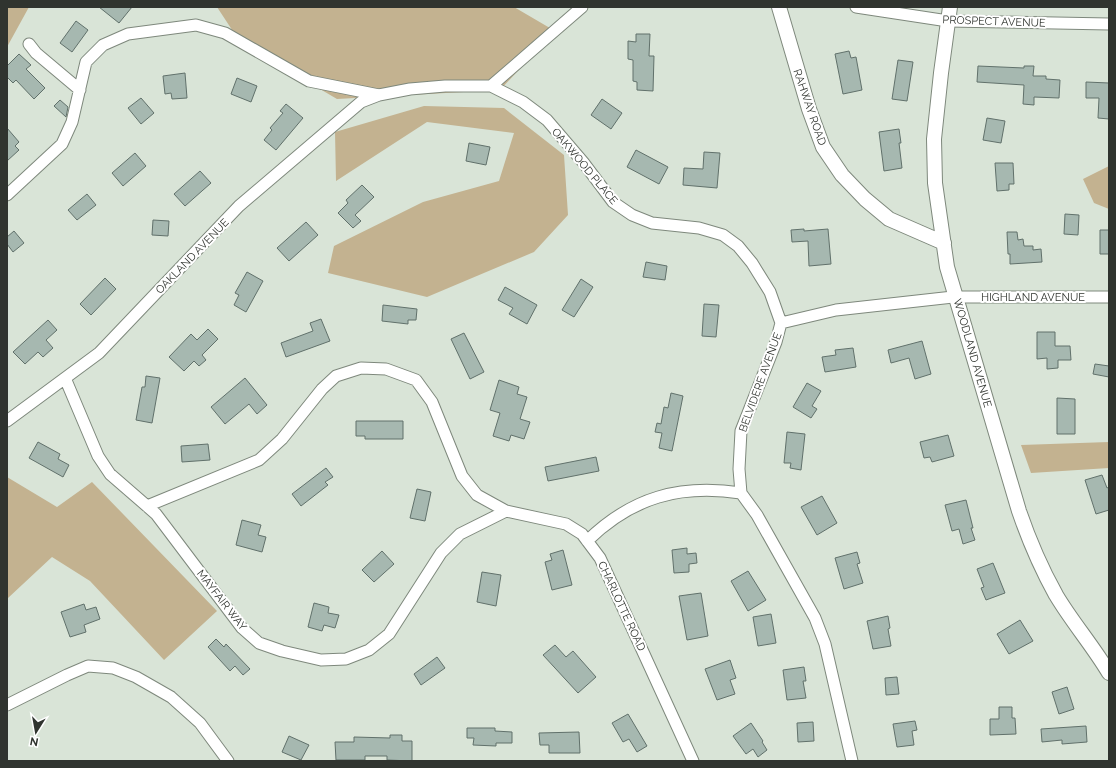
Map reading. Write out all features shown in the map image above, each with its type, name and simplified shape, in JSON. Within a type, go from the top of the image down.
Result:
[{"type":"street","points":[[7,195],[62,144],[72,122],[86,62],[103,45],[128,34],[196,25],[225,33],[309,81],[380,94],[410,89],[445,86],[491,86],[582,7]]},
{"type":"street","name":"RAHWAY ROAD","points":[[779,7],[809,109],[823,147],[842,176],[889,219],[944,243]]},
{"type":"street","name":"PROSPECT AVENUE","points":[[856,7],[948,21],[1109,24]]},
{"type":"street","name":"WOODLAND AVENUE","points":[[950,7],[934,139],[935,183],[947,267],[1019,511],[1033,549],[1056,595],[1099,655],[1109,673]]},
{"type":"street","points":[[29,44],[36,53],[80,90]]},
{"type":"street","name":"OAKWOOD PLACE","points":[[491,86],[523,102],[547,120],[583,162],[613,202],[632,215],[652,223],[699,228],[723,236],[738,246],[752,263],[770,292],[781,323]]},
{"type":"street","name":"OAKLAND AVENUE","points":[[7,421],[99,353],[239,206],[361,102],[380,94]]},
{"type":"street","name":"BELVIDERE AVENUE","points":[[741,493],[739,469],[741,431],[776,342],[781,323],[836,310],[956,297]]},
{"type":"street","name":"HIGHLAND AVENUE","points":[[956,297],[1109,297]]},
{"type":"street","name":"CHARLOTTE ROAD","points":[[147,506],[259,460],[282,439],[322,389],[336,376],[361,368],[386,369],[416,380],[432,402],[462,476],[477,495],[506,511],[566,524],[582,534],[600,558],[693,761]]},
{"type":"street","name":"MAYFAIR WAY","points":[[65,378],[98,456],[110,474],[156,514],[242,628],[259,643],[282,650],[321,660],[346,659],[369,650],[389,634],[441,553],[460,534],[506,511]]},
{"type":"street","points":[[587,541],[610,521],[624,512],[655,498],[672,493],[706,490],[741,493],[757,515],[815,618],[825,644],[852,761]]},
{"type":"street","points":[[7,705],[66,675],[88,666],[113,668],[136,677],[171,697],[200,723],[228,761]]},
{"type":"shaded area","points":[[7,7],[29,7],[7,47]]},
{"type":"shaded area","points":[[217,7],[514,7],[555,31],[500,90],[337,99],[240,42]]},
{"type":"shaded area","points":[[424,106],[504,108],[564,155],[568,215],[534,252],[427,297],[328,273],[334,246],[423,202],[499,181],[514,133],[427,122],[336,181],[335,132]]},
{"type":"shaded area","points":[[1109,166],[1109,209],[1094,203],[1083,179]]},
{"type":"shaded area","points":[[1109,442],[1109,468],[1031,473],[1021,445]]},
{"type":"shaded area","points":[[7,477],[57,507],[92,482],[217,611],[164,660],[90,581],[52,557],[8,598]]},
{"type":"building","points":[[99,7],[132,7],[119,23]]},
{"type":"building","points":[[76,21],[88,30],[72,52],[60,43]]},
{"type":"building","points":[[636,34],[650,34],[649,56],[654,56],[653,91],[637,90],[637,82],[633,81],[633,60],[628,59],[628,41],[636,42]]},
{"type":"building","points":[[849,51],[851,58],[856,57],[862,90],[843,94],[835,54]]},
{"type":"building","points":[[19,54],[31,65],[26,69],[45,88],[34,99],[16,80],[13,83],[7,77],[7,66]]},
{"type":"building","points":[[898,60],[913,62],[907,101],[892,99]]},
{"type":"building","points":[[978,66],[1024,68],[1024,66],[1034,66],[1033,76],[1046,76],[1046,79],[1060,80],[1059,98],[1034,97],[1034,105],[1023,104],[1024,85],[977,82]]},
{"type":"building","points":[[185,73],[187,98],[172,99],[171,93],[165,94],[163,76]]},
{"type":"building","points":[[237,78],[257,86],[251,102],[231,94]]},
{"type":"building","points":[[1086,82],[1109,83],[1109,119],[1098,118],[1099,98],[1086,98]]},
{"type":"building","points":[[141,98],[154,113],[141,124],[128,108]]},
{"type":"building","points":[[602,99],[622,113],[611,129],[591,115]]},
{"type":"building","points":[[60,100],[68,107],[66,117],[54,106]]},
{"type":"building","points":[[286,104],[303,118],[276,150],[264,140],[272,130],[270,128],[283,113],[280,111]]},
{"type":"building","points":[[987,118],[1005,121],[1001,143],[983,140]]},
{"type":"building","points":[[7,128],[19,142],[15,146],[19,150],[7,161]]},
{"type":"building","points":[[899,129],[902,168],[884,171],[879,132]]},
{"type":"building","points":[[469,143],[490,147],[486,165],[466,161]]},
{"type":"building","points":[[636,150],[668,167],[659,184],[627,167]]},
{"type":"building","points":[[704,152],[720,153],[717,188],[683,185],[684,168],[703,169]]},
{"type":"building","points":[[135,153],[146,166],[123,186],[112,173]]},
{"type":"building","points":[[995,163],[1013,163],[1014,184],[1009,184],[1009,190],[997,191]]},
{"type":"building","points":[[200,171],[211,183],[185,206],[174,194]]},
{"type":"building","points":[[362,185],[374,197],[355,215],[361,221],[353,228],[338,213],[348,203],[346,200]]},
{"type":"building","points":[[87,194],[96,205],[77,220],[68,210]]},
{"type":"building","points":[[1065,214],[1079,215],[1078,235],[1064,234]]},
{"type":"building","points":[[153,220],[169,221],[168,236],[152,235]]},
{"type":"building","points":[[306,222],[318,235],[289,261],[277,248]]},
{"type":"building","points":[[804,229],[804,231],[828,229],[831,264],[809,266],[808,241],[792,242],[791,230]]},
{"type":"building","points":[[1100,230],[1109,230],[1109,254],[1100,254]]},
{"type":"building","points":[[14,231],[24,243],[13,252],[7,244],[7,237]]},
{"type":"building","points":[[1007,232],[1017,232],[1018,240],[1023,239],[1024,246],[1033,246],[1033,250],[1041,249],[1042,262],[1010,264]]},
{"type":"building","points":[[646,262],[667,266],[665,280],[643,277]]},
{"type":"building","points":[[247,272],[263,281],[246,312],[234,305],[239,295],[235,293]]},
{"type":"building","points":[[105,278],[116,289],[91,315],[80,304]]},
{"type":"building","points":[[581,279],[593,287],[574,317],[562,310]]},
{"type":"building","points":[[505,287],[537,305],[527,324],[509,314],[513,308],[498,300]]},
{"type":"building","points":[[704,304],[719,305],[716,337],[702,336]]},
{"type":"building","points":[[383,305],[417,309],[416,320],[408,320],[408,324],[382,321]]},
{"type":"building","points":[[321,319],[330,341],[286,357],[281,343],[313,331],[310,323]]},
{"type":"building","points":[[48,320],[57,330],[46,340],[53,348],[43,357],[38,352],[25,364],[13,352]]},
{"type":"building","points":[[208,329],[218,339],[202,355],[206,360],[199,366],[194,361],[184,371],[169,357],[191,334],[197,340]]},
{"type":"building","points":[[1037,332],[1055,332],[1055,346],[1070,346],[1071,360],[1058,360],[1058,368],[1047,369],[1047,358],[1037,359]]},
{"type":"building","points":[[464,333],[484,372],[470,379],[451,339]]},
{"type":"building","points":[[922,341],[931,374],[915,379],[909,358],[891,363],[888,350]]},
{"type":"building","points":[[853,348],[856,367],[825,372],[822,357],[836,355],[835,350]]},
{"type":"building","points":[[1095,364],[1109,366],[1109,377],[1093,374]]},
{"type":"building","points":[[146,376],[160,378],[152,423],[136,420],[142,387],[145,387]]},
{"type":"building","points":[[245,378],[267,405],[257,414],[249,404],[225,424],[211,407]]},
{"type":"building","points":[[499,380],[519,387],[517,394],[527,397],[520,419],[530,422],[524,439],[511,435],[509,441],[493,436],[500,413],[490,410]]},
{"type":"building","points":[[807,383],[821,391],[812,406],[817,409],[811,418],[793,407]]},
{"type":"building","points":[[671,393],[683,396],[672,451],[659,448],[662,433],[655,432],[657,423],[661,424],[664,407],[668,408]]},
{"type":"building","points":[[1057,398],[1075,399],[1075,434],[1057,434]]},
{"type":"building","points":[[356,421],[403,421],[403,439],[365,439],[365,436],[356,436]]},
{"type":"building","points":[[787,432],[805,434],[801,470],[790,468],[791,463],[784,463]]},
{"type":"building","points":[[948,435],[954,456],[932,462],[930,457],[924,458],[920,442]]},
{"type":"building","points":[[38,442],[60,454],[58,459],[69,465],[63,477],[29,458]]},
{"type":"building","points":[[208,444],[210,460],[182,462],[181,446]]},
{"type":"building","points":[[596,457],[599,471],[548,481],[545,467]]},
{"type":"building","points":[[326,468],[333,477],[325,482],[328,485],[301,506],[292,494]]},
{"type":"building","points":[[1102,475],[1107,488],[1109,487],[1109,510],[1096,514],[1085,480]]},
{"type":"building","points":[[417,489],[431,492],[425,521],[410,518]]},
{"type":"building","points":[[822,496],[837,523],[817,535],[801,507]]},
{"type":"building","points":[[966,500],[973,528],[971,528],[975,540],[963,544],[959,529],[952,531],[945,505]]},
{"type":"building","points":[[242,520],[261,525],[258,535],[266,537],[262,552],[236,545]]},
{"type":"building","points":[[687,548],[687,554],[696,553],[697,563],[689,564],[689,572],[674,573],[672,550]]},
{"type":"building","points":[[563,550],[572,585],[552,590],[545,562],[552,560],[550,554]]},
{"type":"building","points":[[382,551],[394,564],[374,582],[362,570]]},
{"type":"building","points":[[857,552],[860,563],[857,564],[863,583],[844,589],[835,558]]},
{"type":"building","points":[[993,563],[1005,593],[986,600],[981,588],[984,587],[977,569]]},
{"type":"building","points":[[748,571],[766,600],[748,611],[731,581]]},
{"type":"building","points":[[482,572],[501,575],[496,606],[477,602]]},
{"type":"building","points":[[701,593],[708,636],[687,640],[679,596]]},
{"type":"building","points":[[314,603],[329,607],[328,613],[339,615],[335,628],[324,625],[322,631],[308,627]]},
{"type":"building","points":[[84,604],[86,610],[96,607],[100,619],[84,625],[86,632],[70,637],[61,612]]},
{"type":"building","points":[[771,614],[776,643],[758,646],[753,617]]},
{"type":"building","points":[[888,616],[890,628],[888,629],[891,646],[873,649],[867,621]]},
{"type":"building","points":[[1020,620],[1033,641],[1009,654],[997,634]]},
{"type":"building","points":[[216,639],[224,647],[226,644],[250,669],[243,675],[235,666],[230,671],[208,647]]},
{"type":"building","points":[[555,645],[566,657],[573,651],[596,677],[578,693],[543,655]]},
{"type":"building","points":[[437,657],[445,668],[421,685],[414,674]]},
{"type":"building","points":[[730,660],[736,678],[730,680],[735,694],[717,700],[705,669]]},
{"type":"building","points":[[804,667],[806,681],[803,681],[806,698],[787,700],[783,670]]},
{"type":"building","points":[[897,677],[899,694],[886,695],[885,678]]},
{"type":"building","points":[[1067,687],[1074,709],[1059,714],[1052,692]]},
{"type":"building","points":[[999,707],[1012,707],[1012,718],[1015,718],[1016,734],[990,735],[990,719],[999,719]]},
{"type":"building","points":[[628,714],[647,746],[637,752],[629,739],[623,742],[612,723]]},
{"type":"building","points":[[915,721],[917,730],[912,731],[914,745],[897,747],[893,724]]},
{"type":"building","points":[[813,722],[814,741],[798,742],[797,723]]},
{"type":"building","points":[[751,723],[767,750],[758,757],[753,749],[746,754],[733,736]]},
{"type":"building","points":[[1086,726],[1087,742],[1062,744],[1062,740],[1042,742],[1041,729]]},
{"type":"building","points":[[467,728],[495,728],[495,731],[512,732],[512,743],[496,743],[496,746],[473,745],[474,738],[467,738]]},
{"type":"building","points":[[579,732],[580,753],[549,753],[549,745],[540,745],[539,733]]},
{"type":"building","points":[[390,735],[402,735],[402,741],[412,741],[412,761],[387,760],[387,756],[365,756],[365,760],[336,760],[335,742],[354,742],[354,737],[390,738]]},
{"type":"building","points":[[289,736],[309,745],[301,760],[282,752]]}]
